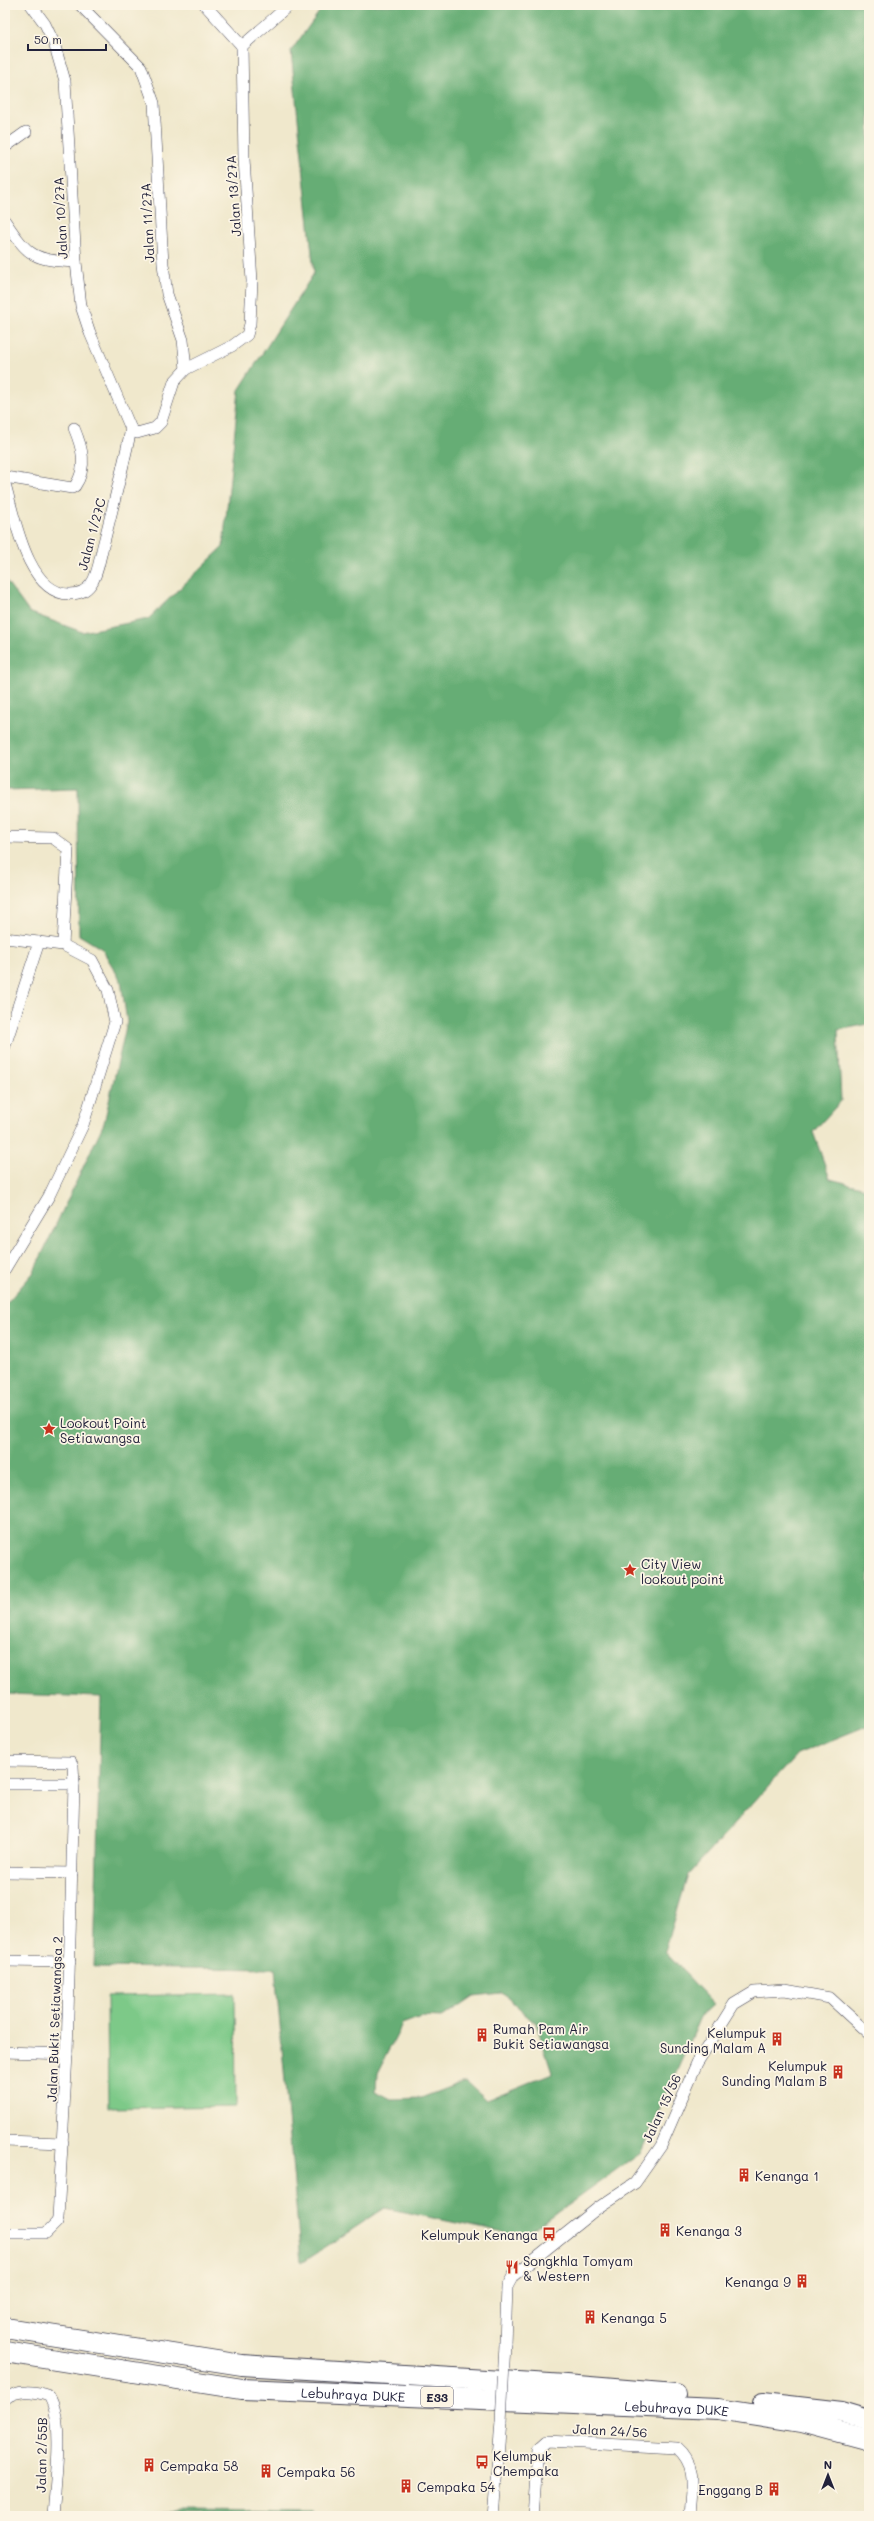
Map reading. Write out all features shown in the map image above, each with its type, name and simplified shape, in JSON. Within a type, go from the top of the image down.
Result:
[{"type":"highway","name":"Lebuhraya DUKE","points":[[5,2328],[242,2365],[566,2385],[719,2398],[842,2412],[869,2420]]},
{"type":"highway","name":"Lebuhraya DUKE","points":[[5,2352],[242,2389],[718,2409],[802,2422],[869,2440]]},
{"type":"highway","points":[[718,2409],[869,2454]]},
{"type":"street","name":"Jalan 10/27A","points":[[31,5],[45,24],[54,42],[65,81],[76,262],[85,319],[131,429]]},
{"type":"street","name":"Jalan 11/27A","points":[[80,5],[141,67],[154,103],[163,264],[168,294],[183,340],[186,370]]},
{"type":"street","points":[[205,5],[242,46],[289,5]]},
{"type":"street","name":"Jalan 13/27A","points":[[186,370],[232,346],[247,335],[250,324],[252,281],[244,159],[242,46]]},
{"type":"street","points":[[5,147],[26,132]]},
{"type":"street","points":[[5,221],[28,251],[37,258],[47,261],[76,262]]},
{"type":"street","points":[[131,429],[137,433],[155,428],[161,422],[174,382],[186,370]]},
{"type":"street","points":[[5,477],[72,488],[75,486],[83,463],[83,452],[74,428]]},
{"type":"street","name":"Jalan 1/27C","points":[[5,484],[17,535],[33,568],[43,581],[54,590],[65,594],[76,594],[85,590],[91,584],[101,554],[131,429]]},
{"type":"street","points":[[5,837],[53,838],[68,849],[63,945]]},
{"type":"street","points":[[5,938],[63,945],[92,960],[108,990],[115,1022],[83,1125],[49,1196],[5,1269]]},
{"type":"street","points":[[5,1046],[39,942]]},
{"type":"street","name":"Jalan Bukit Setiawangsa 2","points":[[5,1761],[70,1762],[74,1766],[67,2054],[63,2143],[57,2222],[46,2233],[5,2233]]},
{"type":"street","points":[[5,1784],[74,1784]]},
{"type":"street","points":[[5,1872],[72,1873]]},
{"type":"street","points":[[5,1961],[70,1962]]},
{"type":"street","name":"Jalan 15/56","points":[[493,2516],[501,2422],[506,2287],[514,2276],[599,2207],[635,2183],[661,2146],[697,2063],[734,2004],[754,1992],[785,1990],[830,1998],[869,2034]]},
{"type":"street","points":[[5,2052],[67,2054]]},
{"type":"street","points":[[5,2141],[63,2143]]},
{"type":"street","name":"Jalan 2/55B","points":[[5,2399],[11,2394],[36,2392],[49,2396],[55,2406],[58,2424],[54,2516]]},
{"type":"street","name":"Jalan 24/56","points":[[533,2516],[538,2449],[547,2440],[677,2448],[688,2457],[692,2473],[690,2516]]},
{"type":"green space","points":[[324,5],[869,5],[869,1024],[838,1030],[841,1101],[813,1132],[830,1179],[869,1189],[869,1725],[797,1754],[688,1875],[665,1952],[714,2004],[700,2017],[641,2152],[523,2237],[385,2208],[301,2263],[275,1969],[94,1967],[101,1697],[5,1694],[5,1305],[33,1273],[104,1123],[127,1022],[121,981],[102,949],[79,935],[78,788],[5,790],[5,579],[29,612],[82,632],[148,619],[223,547],[239,390],[314,273],[291,51]],"holes":[[[502,1993],[536,2023],[552,2073],[486,2100],[465,2081],[421,2098],[391,2099],[376,2091],[377,2073],[402,2024],[421,2017],[441,2018],[473,1996]]]},
{"type":"green space","points":[[235,1994],[236,2106],[108,2108],[107,1996]]},
{"type":"green space","points":[[163,2512],[313,2513],[313,2516],[163,2516]]},
{"type":"place","name":"Lookout Point Setiawangsa","points":[[49,1429]]},
{"type":"place","name":"City View lookout point","points":[[630,1570]]},
{"type":"place","name":"Rumah Pam Air Bukit Setiawangsa","points":[[482,2035]]},
{"type":"place","name":"Kelumpuk Sunding Malam A","points":[[777,2039]]},
{"type":"place","name":"Kelumpuk Sunding Malam B","points":[[838,2072]]},
{"type":"place","name":"Kenanga 1","points":[[744,2175]]},
{"type":"place","name":"Kenanga 3","points":[[665,2230]]},
{"type":"place","name":"Kelumpuk Kenanga","points":[[549,2234]]},
{"type":"place","name":"Songkhla Tomyam & Western","points":[[512,2267]]},
{"type":"place","name":"Kenanga 9","points":[[802,2281]]},
{"type":"place","name":"Kenanga 5","points":[[590,2317]]},
{"type":"place","name":"Kelumpuk Chempaka","points":[[482,2462]]},
{"type":"place","name":"Cempaka 58","points":[[149,2465]]},
{"type":"place","name":"Cempaka 56","points":[[266,2471]]},
{"type":"place","name":"Cempaka 54","points":[[406,2486]]},
{"type":"place","name":"Enggang B","points":[[774,2489]]}]
